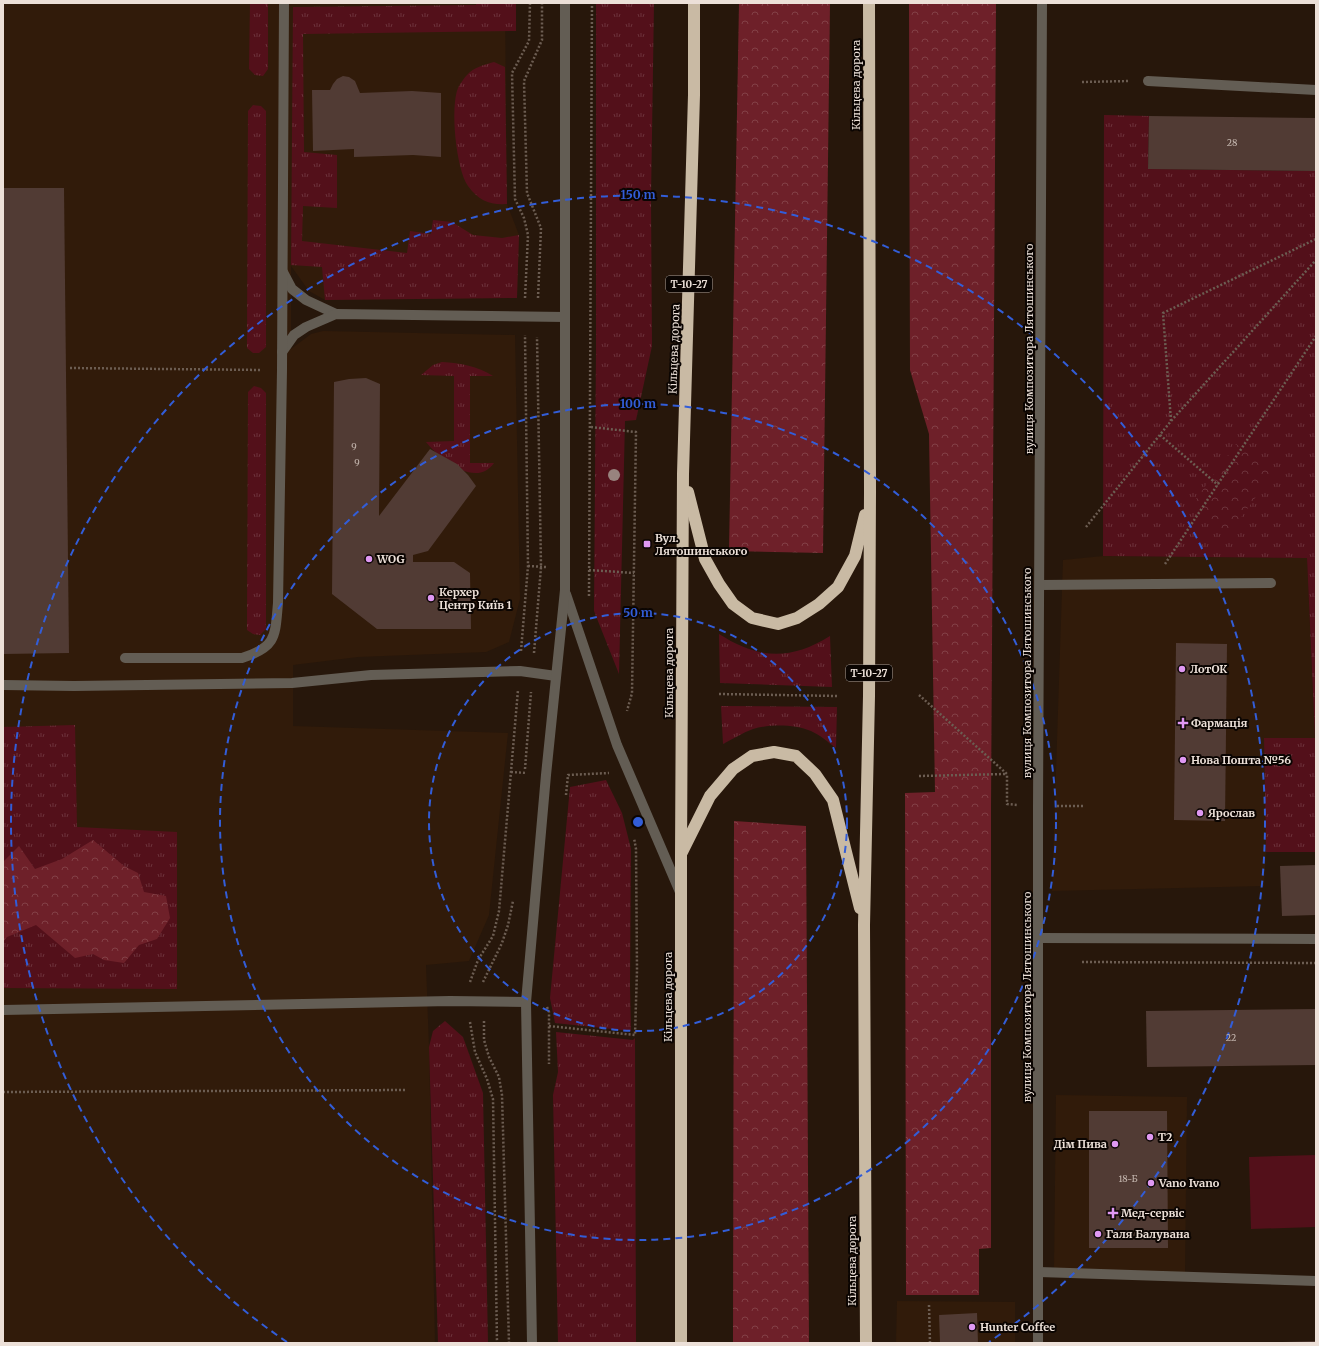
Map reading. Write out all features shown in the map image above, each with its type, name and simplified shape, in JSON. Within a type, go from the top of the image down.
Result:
[{"type":"highway","name":"Кільцева дорога","points":[[682,1343],[681,854],[683,474],[694,95],[694,3]]},
{"type":"highway","name":"Кільцева дорога","points":[[866,1343],[864,925],[869,696],[869,3]]},
{"type":"highway","points":[[683,474],[705,559],[719,584],[733,604],[752,618],[778,624],[797,618],[819,604],[838,588],[855,556],[870,492]]},
{"type":"highway","points":[[681,854],[710,796],[733,769],[752,756],[774,752],[796,756],[815,774],[833,800],[864,925]]},
{"type":"street","points":[[125,658],[242,658],[264,649],[276,631],[278,603],[282,370],[284,3]]},
{"type":"street","points":[[532,1343],[526,1002],[565,590],[565,3]]},
{"type":"street","name":"вулиця Композитора Лятошинського","points":[[1038,1343],[1038,806],[1042,3]]},
{"type":"street","points":[[1148,81],[1316,90]]},
{"type":"street","points":[[282,270],[292,289],[306,300],[336,314]]},
{"type":"street","points":[[282,352],[294,335],[306,327],[336,314],[565,317]]},
{"type":"street","points":[[1040,585],[1271,583]]},
{"type":"street","points":[[565,590],[617,745],[681,894]]},
{"type":"street","points":[[3,685],[74,686],[292,683],[371,675],[520,671],[556,676]]},
{"type":"street","points":[[1039,938],[1316,940]]},
{"type":"street","points":[[3,1010],[450,1001],[526,1002]]},
{"type":"street","points":[[1039,1272],[1316,1281]]},
{"type":"path","points":[[470,982],[478,960],[493,936],[499,911],[528,566],[524,316],[528,235],[524,218],[515,199],[512,73],[528,41],[530,3]]},
{"type":"path","points":[[589,597],[592,3]]},
{"type":"path","points":[[1082,82],[1148,81]]},
{"type":"path","points":[[1171,422],[1163,313],[1316,239]]},
{"type":"path","points":[[1086,527],[1171,422],[1316,260]]},
{"type":"path","points":[[1152,584],[1316,336]]},
{"type":"path","points":[[70,368],[282,370]]},
{"type":"path","points":[[591,427],[636,432],[632,693],[627,713],[624,706]]},
{"type":"path","points":[[1160,435],[1218,485]]},
{"type":"path","points":[[589,570],[634,573]]},
{"type":"path","points":[[719,694],[838,696]]},
{"type":"path","points":[[919,695],[1007,774],[1007,804],[1038,806],[1085,806]]},
{"type":"path","points":[[566,798],[568,775],[609,773],[612,780]]},
{"type":"path","points":[[918,776],[1007,774]]},
{"type":"path","points":[[549,1026],[635,1035],[637,970],[636,849],[633,836]]},
{"type":"path","points":[[1082,962],[1316,962]]},
{"type":"path","points":[[546,1002],[549,1012],[549,1065]]},
{"type":"path","points":[[470,1022],[475,1052],[487,1079],[493,1099],[497,1343]]},
{"type":"path","points":[[3,1092],[408,1090]]},
{"type":"path","points":[[929,1305],[930,1343]]},
{"type":"shaded area","points":[[3,3],[476,3],[476,5],[505,5],[507,204],[519,235],[517,298],[325,300],[309,291],[291,266],[291,349],[311,334],[323,331],[515,335],[520,599],[509,642],[486,652],[358,657],[293,665],[293,726],[508,733],[489,915],[469,961],[426,965],[435,1343],[3,1343]]},
{"type":"shaded area","points":[[1103,556],[1307,558],[1315,739],[1264,738],[1266,852],[1264,886],[1052,891],[1063,560]]},
{"type":"shaded area","points":[[1056,1095],[1187,1097],[1185,1274],[1054,1272]]},
{"type":"shaded area","points":[[897,1301],[1015,1302],[1015,1343],[896,1343]]},
{"type":"green space","points":[[250,3],[268,3],[268,69],[263,76],[255,75],[249,69]]},
{"type":"green space","points":[[476,3],[516,3],[516,31],[303,34],[304,152],[337,155],[337,208],[303,206],[302,241],[407,253],[410,231],[431,234],[433,220],[452,222],[473,235],[502,238],[519,235],[517,298],[325,300],[322,267],[291,265],[293,7],[476,5]]},
{"type":"green space","points":[[596,3],[654,3],[651,198],[652,346],[636,420],[625,421],[619,674],[594,611]]},
{"type":"green space","points":[[739,3],[830,3],[823,553],[729,551]]},
{"type":"green space","points":[[909,3],[996,3],[991,807],[991,1248],[979,1249],[979,1295],[906,1295],[905,793],[935,792],[929,434],[910,370]]},
{"type":"green space","points":[[494,62],[505,67],[507,204],[495,204],[485,201],[476,195],[468,186],[460,166],[457,153],[454,123],[454,109],[458,88],[470,72]]},
{"type":"green space","points":[[253,105],[261,106],[266,111],[266,347],[259,353],[253,353],[247,348],[248,111]]},
{"type":"green space","points":[[1104,115],[1149,116],[1148,169],[1316,171],[1316,852],[1266,852],[1264,738],[1315,738],[1307,558],[1103,556]]},
{"type":"green space","points":[[442,362],[469,366],[493,376],[470,376],[470,463],[494,463],[486,470],[478,473],[468,472],[448,463],[426,442],[454,441],[454,376],[421,375],[433,365]]},
{"type":"green space","points":[[254,386],[261,388],[266,393],[266,629],[260,635],[253,634],[247,630],[248,392]]},
{"type":"green space","points":[[1236,444],[1274,472],[1229,534],[1191,506]]},
{"type":"green space","points":[[719,634],[747,648],[774,654],[801,650],[830,636],[832,687],[720,683]]},
{"type":"green space","points":[[721,706],[837,707],[836,748],[811,731],[797,727],[782,726],[767,726],[753,729],[723,744]]},
{"type":"green space","points":[[75,725],[77,827],[177,832],[177,989],[3,988],[3,727]]},
{"type":"green space","points":[[606,780],[622,813],[631,849],[631,1031],[555,1023],[550,998],[570,787]]},
{"type":"green space","points":[[734,821],[806,826],[809,1343],[733,1343]]},
{"type":"green space","points":[[93,840],[124,866],[138,873],[144,892],[166,896],[170,918],[157,939],[139,945],[124,963],[104,960],[93,954],[75,958],[36,925],[7,937],[3,942],[3,862],[19,846],[35,869],[62,859]]},
{"type":"green space","points":[[445,1021],[463,1037],[483,1093],[488,1343],[438,1343],[429,1047],[433,1031]]},
{"type":"green space","points":[[556,1032],[633,1040],[635,1038],[636,1343],[558,1343],[553,1095],[558,1072]]},
{"type":"green space","points":[[1316,1155],[1316,1227],[1251,1229],[1249,1157]]},
{"type":"building","points":[[343,76],[349,77],[355,81],[360,93],[412,91],[441,93],[441,157],[413,155],[354,157],[354,149],[313,151],[312,90],[330,90],[337,79]]},
{"type":"building","points":[[1149,116],[1316,118],[1316,171],[1148,169]]},
{"type":"building","points":[[3,188],[64,188],[69,653],[3,654]]},
{"type":"building","points":[[366,378],[380,384],[379,516],[430,449],[457,464],[476,486],[428,551],[413,555],[413,562],[454,562],[470,573],[471,629],[377,629],[332,594],[334,382]]},
{"type":"building","points":[[1176,643],[1227,644],[1225,821],[1174,820]]},
{"type":"building","points":[[1316,865],[1316,915],[1282,916],[1280,866]]},
{"type":"building","points":[[1316,1009],[1316,1065],[1147,1067],[1146,1011]]},
{"type":"building","points":[[1089,1111],[1167,1111],[1168,1248],[1089,1248]]},
{"type":"building","points":[[977,1313],[978,1343],[940,1343],[939,1315]]},
{"type":"building","points":[[1316,1341],[1316,1343],[1282,1343],[1282,1342]]},
{"type":"place","name":"Вул. Лятошинського","points":[[647,544]]},
{"type":"place","name":"WOG","points":[[369,559]]},
{"type":"place","name":"Керхер Центр Київ 1","points":[[431,598]]},
{"type":"place","name":"ЛотОК","points":[[1182,669]]},
{"type":"place","name":"Фармація","points":[[1183,723]]},
{"type":"place","name":"Нова Пошта №56","points":[[1183,760]]},
{"type":"place","name":"Ярослав","points":[[1200,813]]},
{"type":"place","name":"T2","points":[[1150,1137]]},
{"type":"place","name":"Дім Пива","points":[[1115,1144]]},
{"type":"place","name":"Vano Ivano","points":[[1151,1183]]},
{"type":"place","name":"Мед-сервіс","points":[[1113,1213]]},
{"type":"place","name":"Галя Балувана","points":[[1098,1234]]},
{"type":"place","name":"Hunter Coffee","points":[[972,1327]]}]
